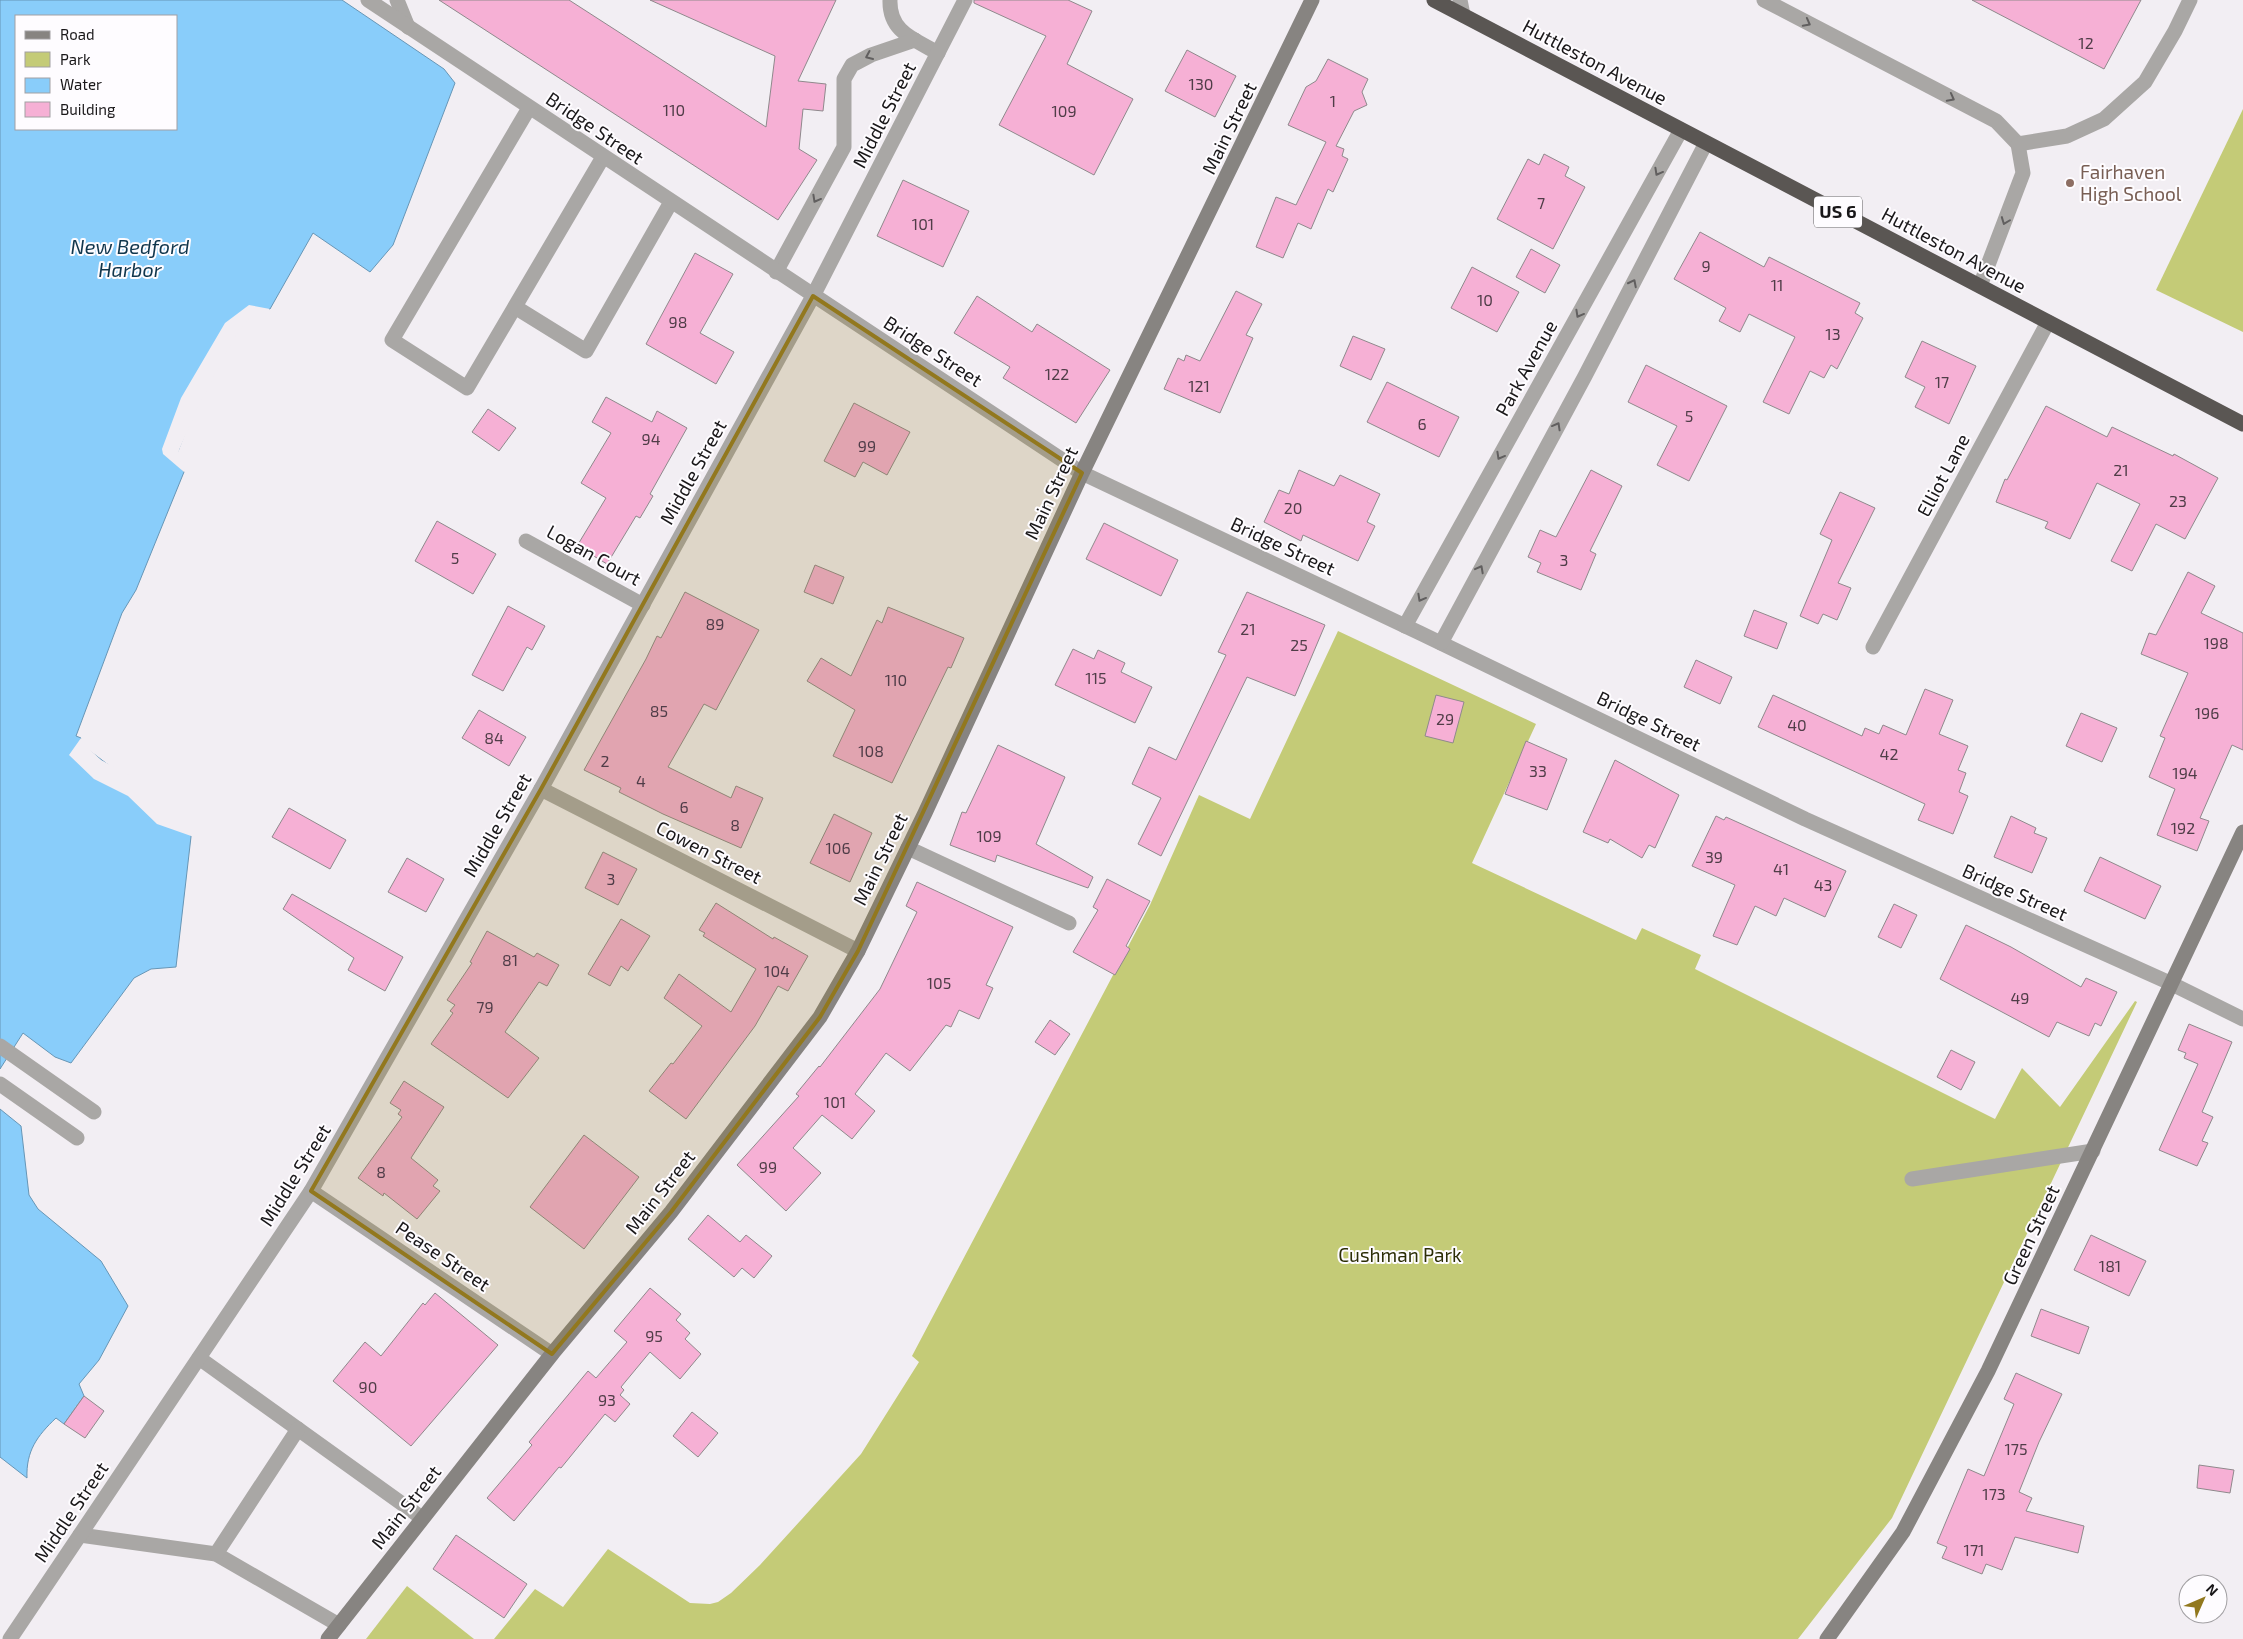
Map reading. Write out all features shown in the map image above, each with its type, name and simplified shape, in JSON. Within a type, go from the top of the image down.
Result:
[{"type":"highway","name":"Huttleston Avenue","points":[[1434,0],[1462,8],[1681,130],[2243,424]]},
{"type":"main road","name":"Main Street","points":[[328,1639],[552,1354],[671,1212],[820,1017],[858,951],[908,848],[1082,474],[1312,0]]},
{"type":"main road","name":"Green Street","points":[[1827,1639],[1903,1532],[1988,1371],[2243,832]]},
{"type":"street","name":"Bridge Street","points":[[368,0],[1082,474],[1441,643],[1805,820],[2170,984],[2243,1019]]},
{"type":"street","points":[[397,0],[408,27]]},
{"type":"street","points":[[890,0],[889,15],[902,33],[938,53]]},
{"type":"street","name":"Middle Street","points":[[10,1639],[311,1191],[541,789],[813,296],[966,0]]},
{"type":"street","points":[[1764,0],[1996,121],[2018,144],[2023,173],[1980,286]]},
{"type":"street","points":[[2018,144],[2067,136],[2104,119],[2145,82],[2176,31],[2190,0]]},
{"type":"street","points":[[776,272],[844,147],[844,79],[852,65],[871,55],[915,40]]},
{"type":"street","points":[[529,108],[392,340],[467,388],[603,157]]},
{"type":"street","name":"Park Avenue","points":[[1405,626],[1681,130]]},
{"type":"street","points":[[1441,643],[1585,376],[1706,143]]},
{"type":"street","points":[[515,307],[586,351],[672,202]]},
{"type":"street","name":"Elliot Lane","points":[[1873,647],[2048,322]]},
{"type":"street","name":"Logan Court","points":[[526,541],[643,605]]},
{"type":"street","name":"Cowen Street","points":[[541,789],[858,951]]},
{"type":"street","points":[[908,848],[1069,924]]},
{"type":"street","points":[[0,1046],[94,1112]]},
{"type":"street","points":[[0,1084],[77,1138]]},
{"type":"street","points":[[1912,1179],[2093,1151]]},
{"type":"street","name":"Pease Street","points":[[311,1191],[552,1354]]},
{"type":"street","points":[[199,1358],[422,1518]]},
{"type":"street","points":[[216,1554],[298,1429]]},
{"type":"street","points":[[80,1535],[216,1554],[339,1625]]},
{"type":"highlighted area","points":[[813,296],[1082,473],[858,951],[820,1017],[671,1212],[552,1354],[311,1191],[541,789]]},
{"type":"green space","points":[[2243,109],[2243,332],[2156,290]]},
{"type":"green space","name":"Cushman Park","points":[[1338,631],[1536,724],[1472,863],[1636,940],[1642,928],[1701,955],[1695,969],[1995,1119],[2022,1068],[2060,1107],[2135,1001],[2137,1002],[1892,1518],[1798,1639],[494,1639],[535,1589],[563,1607],[608,1549],[690,1603],[710,1604],[718,1602],[731,1593],[760,1565],[861,1454],[919,1362],[912,1356],[1150,905],[1199,795],[1250,819]]},
{"type":"green space","points":[[407,1586],[474,1639],[366,1639]]},
{"type":"water","name":"New Bedford Harbor","points":[[0,0],[342,0],[444,69],[455,83],[393,245],[370,272],[313,233],[270,309],[249,315],[232,337],[196,405],[175,459],[184,472],[136,590],[122,613],[76,736],[81,738],[82,745],[192,828],[176,967],[151,969],[134,978],[71,1063],[55,1057],[23,1033],[0,1069]]},
{"type":"water","points":[[0,1109],[21,1126],[29,1195],[38,1209],[101,1261],[128,1306],[99,1360],[79,1384],[84,1396],[64,1424],[56,1418],[38,1438],[28,1460],[27,1478],[0,1457]]},
{"type":"pier","points":[[249,305],[270,309],[266,313],[250,317],[234,338],[198,407],[179,450],[178,458],[185,469],[184,472],[163,454],[162,449],[181,398],[225,323]]},
{"type":"pier","points":[[81,738],[84,739],[84,744],[101,760],[133,777],[156,798],[194,826],[194,837],[157,824],[128,796],[94,779],[69,755]]},
{"type":"building","points":[[439,0],[569,0],[766,127],[775,56],[650,0],[836,0],[798,81],[826,84],[823,111],[803,109],[799,149],[817,160],[778,220]]},
{"type":"building","points":[[974,0],[1068,0],[1092,11],[1067,64],[1133,99],[1094,175],[999,125],[1046,36],[974,3]]},
{"type":"building","points":[[1972,0],[2141,0],[2104,69]]},
{"type":"building","points":[[1187,50],[1236,76],[1215,117],[1165,91]]},
{"type":"building","points":[[1328,59],[1368,79],[1362,92],[1367,105],[1354,111],[1336,146],[1344,149],[1342,156],[1348,159],[1333,192],[1328,189],[1311,229],[1298,223],[1283,258],[1256,247],[1276,197],[1296,205],[1326,142],[1288,125],[1306,87],[1316,81]]},
{"type":"building","points":[[1544,154],[1569,167],[1565,176],[1585,187],[1553,249],[1497,219],[1528,159],[1539,165]]},
{"type":"building","points":[[903,180],[969,211],[943,267],[877,236]]},
{"type":"building","points":[[1700,232],[1764,267],[1769,257],[1860,303],[1855,313],[1863,318],[1837,369],[1831,365],[1824,378],[1810,371],[1789,414],[1763,402],[1795,337],[1749,314],[1740,332],[1719,321],[1726,308],[1674,279]]},
{"type":"building","points":[[1531,249],[1560,265],[1545,293],[1516,277]]},
{"type":"building","points":[[695,253],[733,274],[700,333],[734,352],[716,384],[646,344]]},
{"type":"building","points":[[1472,267],[1519,292],[1497,332],[1451,308]]},
{"type":"building","points":[[1236,291],[1262,304],[1246,335],[1253,338],[1220,413],[1164,389],[1178,358],[1184,361],[1186,355],[1200,361]]},
{"type":"building","points":[[977,296],[1032,332],[1037,324],[1110,370],[1076,423],[1003,378],[1010,367],[954,333]]},
{"type":"building","points":[[1353,336],[1385,349],[1371,380],[1340,366]]},
{"type":"building","points":[[1922,341],[1976,366],[1949,424],[1915,407],[1925,387],[1905,377]]},
{"type":"building","points":[[1646,365],[1727,406],[1689,481],[1657,465],[1677,426],[1628,402]]},
{"type":"building","points":[[1387,382],[1459,417],[1439,457],[1367,422]]},
{"type":"building","points":[[606,397],[652,422],[657,411],[687,428],[650,494],[653,496],[640,518],[636,516],[607,564],[577,546],[606,498],[581,483],[611,433],[592,422]]},
{"type":"building","points":[[854,403],[910,432],[887,475],[863,462],[855,477],[824,461]]},
{"type":"building","points":[[2046,406],[2107,437],[2112,427],[2173,456],[2174,454],[2218,478],[2185,539],[2156,524],[2132,571],[2111,561],[2140,504],[2097,483],[2070,539],[2045,528],[2048,522],[1996,502],[2005,479],[2007,480]]},
{"type":"building","points":[[488,409],[516,428],[499,451],[472,432]]},
{"type":"building","points":[[1299,470],[1334,486],[1340,475],[1380,494],[1367,522],[1375,526],[1358,561],[1303,535],[1301,541],[1264,522],[1279,490],[1289,494]]},
{"type":"building","points":[[1591,470],[1622,486],[1590,551],[1596,554],[1581,590],[1537,572],[1541,563],[1528,557],[1540,530],[1556,537]]},
{"type":"building","points":[[1840,492],[1875,508],[1838,583],[1851,588],[1837,620],[1823,614],[1818,624],[1800,616],[1832,540],[1820,534]]},
{"type":"building","points":[[437,521],[496,554],[473,594],[415,561]]},
{"type":"building","points":[[1104,523],[1178,560],[1161,596],[1086,559]]},
{"type":"building","points":[[815,565],[844,577],[833,604],[804,592]]},
{"type":"building","points":[[2188,572],[2215,586],[2201,613],[2243,633],[2243,750],[2232,745],[2200,818],[2209,821],[2197,851],[2157,835],[2175,789],[2149,777],[2165,738],[2160,736],[2188,673],[2141,654],[2149,633],[2156,635]]},
{"type":"building","points":[[685,592],[759,630],[716,710],[704,704],[668,767],[731,798],[736,786],[763,798],[741,848],[663,814],[619,792],[621,788],[584,770],[657,636],[661,638]]},
{"type":"building","points":[[1247,592],[1325,625],[1295,696],[1247,677],[1161,856],[1138,844],[1161,798],[1132,784],[1149,747],[1176,760],[1226,655],[1218,652]]},
{"type":"building","points":[[508,606],[545,626],[532,650],[527,647],[503,691],[472,675]]},
{"type":"building","points":[[888,607],[964,638],[951,668],[948,667],[892,783],[833,756],[855,710],[807,681],[821,658],[851,676],[877,620],[882,623]]},
{"type":"building","points":[[1754,610],[1787,623],[1777,649],[1744,636]]},
{"type":"building","points":[[1073,649],[1094,659],[1098,650],[1125,663],[1121,672],[1152,687],[1135,723],[1055,685]]},
{"type":"building","points":[[1696,660],[1732,677],[1720,704],[1684,687]]},
{"type":"building","points":[[1925,689],[1953,700],[1939,734],[1968,746],[1958,770],[1966,773],[1959,792],[1968,796],[1953,834],[1918,820],[1925,804],[1758,727],[1773,695],[1862,736],[1865,728],[1879,734],[1883,725],[1906,735]]},
{"type":"building","points":[[1436,695],[1464,702],[1453,743],[1425,736]]},
{"type":"building","points":[[479,710],[526,737],[509,766],[462,738]]},
{"type":"building","points":[[2081,713],[2117,728],[2102,762],[2066,746]]},
{"type":"building","points":[[1526,741],[1567,759],[1547,810],[1505,794]]},
{"type":"building","points":[[998,745],[1065,777],[1036,844],[1093,877],[1088,888],[997,855],[995,862],[950,845],[962,812],[966,813]]},
{"type":"building","points":[[1615,760],[1679,795],[1655,848],[1649,845],[1642,858],[1610,839],[1608,843],[1583,832]]},
{"type":"building","points":[[289,808],[346,840],[330,869],[272,837]]},
{"type":"building","points":[[834,814],[872,833],[850,882],[810,863]]},
{"type":"building","points":[[1716,816],[1724,820],[1726,817],[1846,871],[1825,917],[1784,898],[1776,916],[1755,906],[1737,945],[1713,936],[1735,885],[1692,866]]},
{"type":"building","points":[[2011,816],[2036,828],[2034,833],[2047,838],[2032,873],[1994,857]]},
{"type":"building","points":[[603,852],[637,869],[618,905],[585,888]]},
{"type":"building","points":[[2100,857],[2161,886],[2145,919],[2084,891]]},
{"type":"building","points":[[407,858],[444,879],[426,912],[388,892]]},
{"type":"building","points":[[1107,879],[1150,901],[1126,946],[1130,949],[1115,975],[1073,952],[1098,910],[1093,907]]},
{"type":"building","points":[[917,882],[1013,927],[986,985],[993,988],[979,1019],[959,1010],[951,1027],[946,1025],[910,1071],[886,1053],[855,1094],[875,1111],[852,1139],[822,1115],[793,1148],[821,1173],[786,1211],[737,1165],[799,1096],[796,1094],[820,1067],[880,989],[917,912],[906,906]]},
{"type":"building","points":[[292,894],[403,957],[385,991],[348,970],[354,958],[283,909]]},
{"type":"building","points":[[716,903],[773,939],[774,937],[808,956],[788,991],[778,986],[755,1026],[686,1119],[649,1091],[671,1063],[673,1064],[702,1026],[664,998],[679,974],[731,1012],[756,969],[703,936],[705,933],[699,930]]},
{"type":"building","points":[[1894,904],[1917,915],[1901,948],[1878,937]]},
{"type":"building","points":[[621,919],[650,936],[628,971],[621,966],[610,986],[588,974]]},
{"type":"building","points":[[1966,925],[2011,947],[2081,987],[2086,978],[2117,992],[2101,1026],[2095,1023],[2089,1036],[2057,1022],[2049,1037],[1940,979]]},
{"type":"building","points":[[487,931],[534,957],[537,953],[559,965],[547,986],[539,982],[505,1032],[539,1058],[508,1098],[431,1044],[453,1013],[450,1011],[455,1005],[447,1000],[472,963],[470,962]]},
{"type":"building","points":[[1050,1020],[1070,1034],[1055,1055],[1035,1042]]},
{"type":"building","points":[[2189,1024],[2232,1042],[2202,1112],[2213,1117],[2202,1141],[2208,1143],[2197,1166],[2159,1150],[2198,1064],[2184,1058],[2186,1053],[2178,1050]]},
{"type":"building","points":[[1951,1050],[1975,1062],[1961,1090],[1937,1077]]},
{"type":"building","points":[[404,1081],[444,1107],[411,1158],[438,1180],[433,1186],[440,1191],[417,1219],[384,1193],[383,1196],[358,1178],[402,1117],[398,1114],[401,1110],[390,1103]]},
{"type":"building","points":[[584,1135],[639,1177],[584,1249],[530,1207]]},
{"type":"building","points":[[708,1215],[740,1242],[746,1235],[772,1256],[754,1278],[742,1268],[734,1277],[688,1239]]},
{"type":"building","points":[[2091,1235],[2146,1261],[2129,1296],[2074,1270]]},
{"type":"building","points":[[650,1288],[681,1314],[676,1320],[690,1333],[685,1339],[701,1354],[680,1379],[650,1352],[621,1387],[624,1390],[620,1395],[630,1404],[615,1422],[605,1414],[514,1521],[487,1498],[532,1445],[529,1442],[588,1371],[596,1378],[627,1342],[614,1331]]},
{"type":"building","points":[[435,1293],[498,1345],[411,1446],[333,1381],[365,1342],[381,1356],[423,1303],[425,1305]]},
{"type":"building","points":[[2041,1309],[2089,1327],[2079,1354],[2031,1336]]},
{"type":"building","points":[[2016,1373],[2062,1394],[2039,1442],[2019,1492],[2032,1498],[2026,1511],[2084,1526],[2078,1553],[2015,1537],[2002,1570],[1986,1564],[1982,1574],[1942,1558],[1947,1547],[1937,1543],[1968,1469],[1984,1476],[2014,1404],[2004,1399]]},
{"type":"building","points":[[84,1396],[104,1411],[85,1438],[64,1424]]},
{"type":"building","points":[[692,1412],[718,1433],[698,1457],[673,1436]]},
{"type":"building","points":[[2199,1465],[2234,1470],[2230,1493],[2197,1488]]},
{"type":"building","points":[[456,1535],[527,1584],[504,1618],[433,1569]]},
{"type":"place","name":"Fairhaven High School","points":[[2070,183]]}]
